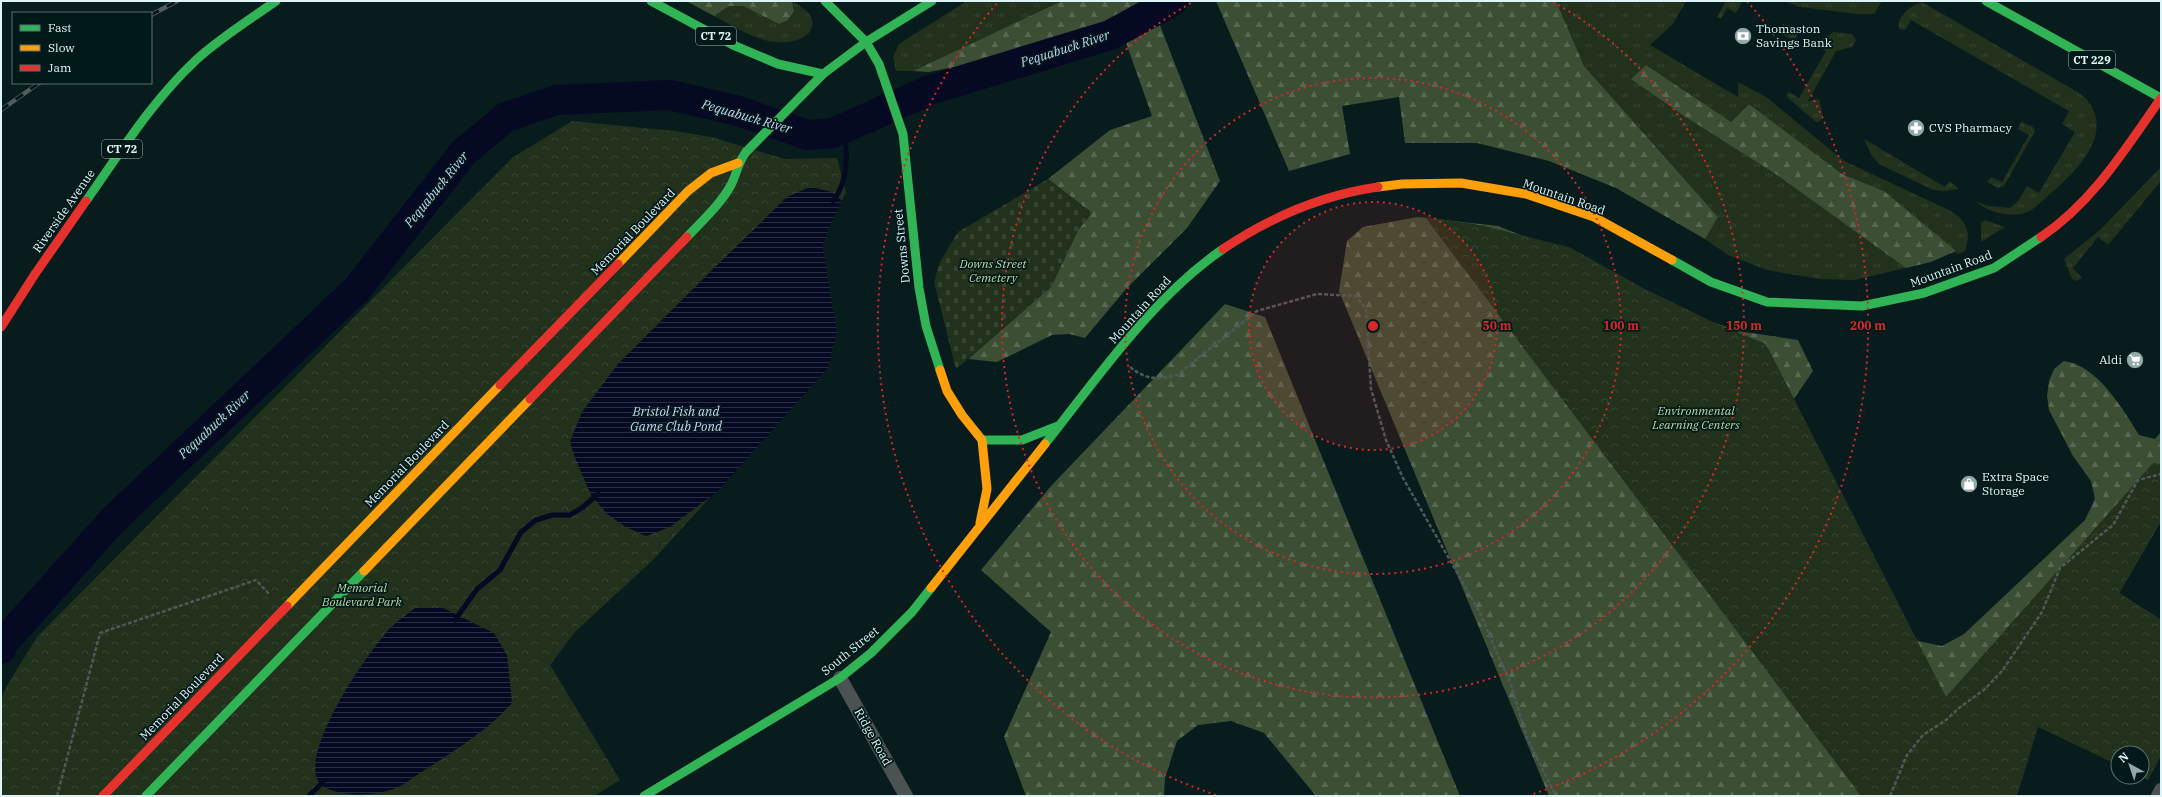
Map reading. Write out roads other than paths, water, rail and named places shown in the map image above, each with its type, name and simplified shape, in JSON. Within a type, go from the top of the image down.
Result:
[{"type":"main road","name":"Riverside Avenue","points":[[1,328],[44,261],[151,109],[178,78],[200,56],[222,38],[276,1]]},
{"type":"main road","name":"CT 72","points":[[651,1],[733,45],[778,64],[823,74]]},
{"type":"main road","name":"Downs Street","points":[[824,1],[866,42],[884,78],[903,134],[919,288],[926,326],[947,391],[962,415],[982,440]]},
{"type":"main road","points":[[146,796],[714,208],[731,185],[738,163],[746,152],[782,115],[823,74],[866,42],[932,1]]},
{"type":"main road","name":"CT 229","points":[[1986,1],[2161,98]]},
{"type":"main road","name":"Mountain Road","points":[[1024,471],[1116,355],[1169,292],[1200,264],[1241,237],[1301,207],[1358,190],[1402,184],[1461,183],[1526,194],[1594,217],[1711,282],[1767,302],[1806,306],[1862,306],[1924,293],[1994,268],[2054,228],[2101,183],[2161,98]]},
{"type":"main road","name":"Memorial Boulevard","points":[[103,796],[688,192],[711,173],[738,163]]},
{"type":"main road","points":[[979,528],[986,490],[982,440],[1022,440],[1060,425]]},
{"type":"main road","name":"South Street","points":[[644,796],[840,678],[871,653],[912,612],[1024,471]]},
{"type":"street","name":"Ridge Road","points":[[840,678],[906,796]]},
{"type":"street","points":[[2158,796],[2161,790]]},
{"type":"water","name":"Bristol Fish and Game Club Pond","points":[[810,187],[832,192],[842,201],[827,233],[823,247],[837,332],[828,368],[717,492],[670,527],[646,536],[624,526],[607,514],[591,495],[575,458],[570,442],[582,412],[618,364],[710,272],[787,197]]},
{"type":"water","points":[[415,608],[443,608],[494,633],[507,655],[512,703],[493,722],[472,739],[400,786],[387,791],[368,794],[347,794],[328,789],[321,785],[315,771],[318,752],[326,729],[338,704],[367,657],[381,639],[391,627]]},
{"type":"waterway","name":"Pequabuck River","points":[[1,649],[3,643],[113,520],[357,289],[464,152],[506,117],[556,100],[669,95],[735,110],[808,135],[833,133],[930,90],[1110,35],[1173,1]]},
{"type":"waterway","points":[[833,201],[845,175],[846,147],[843,129]]},
{"type":"waterway","points":[[455,620],[477,589],[500,570],[521,532],[536,520],[553,515],[570,515],[583,507],[598,494]]},
{"type":"waterway","points":[[309,796],[324,781]]},
{"type":"railway","points":[[152,14],[177,1]]},
{"type":"railway","points":[[1,110],[38,84]]},
{"type":"place","name":"Thomaston Savings Bank","points":[[1743,36]]},
{"type":"place","name":"CVS Pharmacy","points":[[1916,128]]},
{"type":"place","name":"Aldi","points":[[2135,360]]},
{"type":"place","name":"Extra Space Storage","points":[[1969,484]]},
{"type":"park label","name":"Downs Street Cemetery","points":[[993,271]]},
{"type":"park label","name":"Environmental Learning Centers","points":[[1696,418]]},
{"type":"park label","name":"Memorial Boulevard Park","points":[[362,595]]}]
